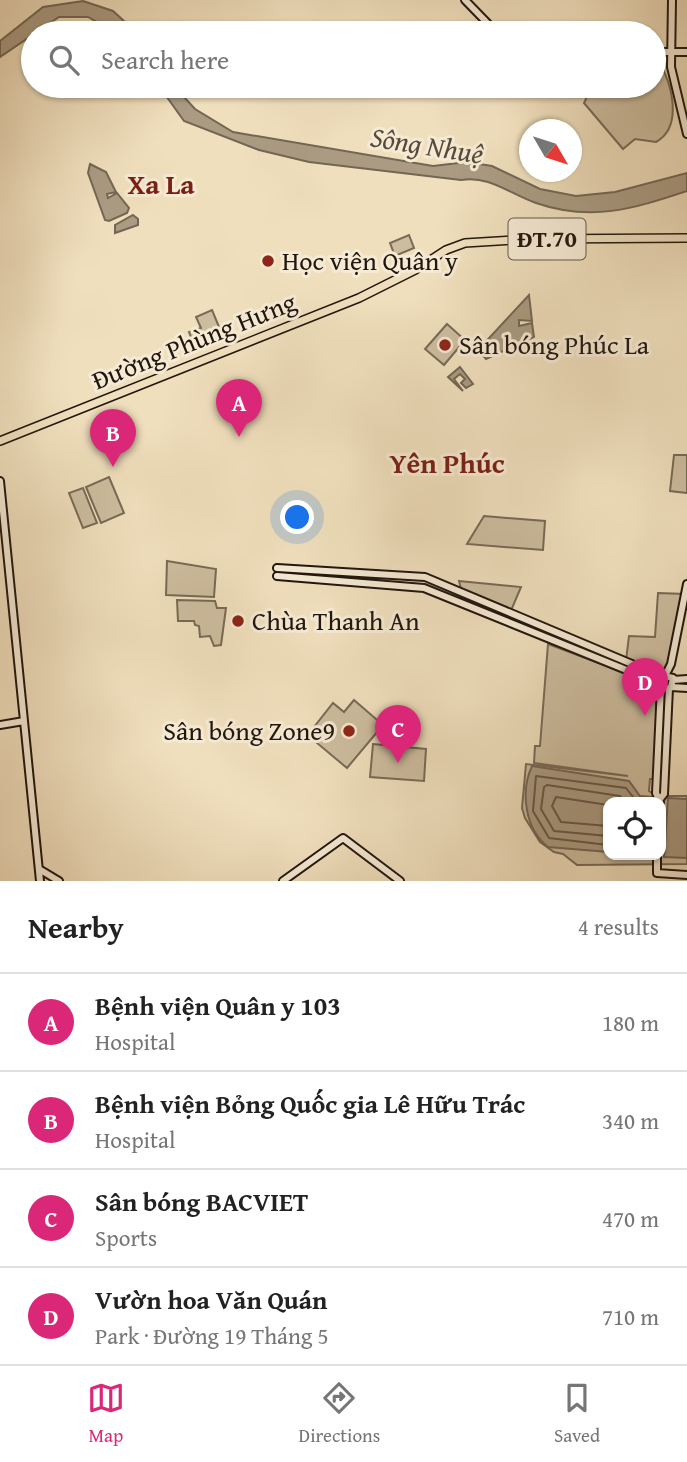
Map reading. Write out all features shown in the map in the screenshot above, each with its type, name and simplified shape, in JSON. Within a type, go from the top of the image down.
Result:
[{"type":"main road","name":"Đường Phùng Hưng","points":[[0,441],[359,298],[415,270],[446,250],[465,243],[532,239],[687,238]]},
{"type":"street","points":[[465,0],[485,21]]},
{"type":"street","points":[[672,0],[671,67],[687,134]]},
{"type":"street","points":[[666,52],[687,52]]},
{"type":"street","points":[[666,62],[671,67]]},
{"type":"street","points":[[0,481],[40,881]]},
{"type":"street","points":[[277,568],[425,578],[687,688]]},
{"type":"street","points":[[277,576],[424,587],[661,685],[687,679]]},
{"type":"street","points":[[662,797],[669,681],[687,584]]},
{"type":"street","points":[[658,797],[656,793],[661,685]]},
{"type":"street","points":[[0,724],[24,721]]},
{"type":"street","points":[[283,881],[343,838],[400,881]]},
{"type":"street","points":[[657,860],[657,873],[687,874]]},
{"type":"street","points":[[39,869],[59,881]]},
{"type":"shaded area","points":[[666,75],[673,113],[665,135],[656,142],[635,139],[623,149],[584,103],[586,98],[666,98]]},
{"type":"shaded area","points":[[409,235],[414,248],[395,256],[390,243]]},
{"type":"shaded area","points":[[212,310],[224,339],[196,350],[189,332],[201,328],[196,317]]},
{"type":"shaded area","name":"Sân bóng Phúc La","points":[[447,324],[465,340],[444,365],[425,349]]},
{"type":"shaded area","points":[[674,455],[687,455],[687,493],[670,491]]},
{"type":"shaded area","points":[[109,477],[124,513],[101,523],[86,487]]},
{"type":"shaded area","points":[[83,488],[97,523],[83,528],[69,493]]},
{"type":"shaded area","points":[[484,516],[545,521],[543,550],[467,544]]},
{"type":"shaded area","points":[[167,561],[216,569],[214,597],[166,595]]},
{"type":"shaded area","points":[[459,581],[521,587],[510,613],[462,593]]},
{"type":"shaded area","points":[[658,593],[685,594],[665,674],[626,660],[629,636],[655,637]]},
{"type":"shaded area","points":[[177,600],[215,601],[217,608],[226,608],[221,645],[214,646],[210,636],[200,637],[199,626],[195,625],[194,621],[178,621]]},
{"type":"shaded area","points":[[548,644],[660,686],[656,779],[650,779],[649,791],[657,796],[687,796],[687,864],[577,865],[540,842],[522,808],[526,764],[628,776],[534,763],[535,746],[540,746]]},
{"type":"shaded area","name":"Sân bóng Zone9","points":[[354,700],[383,725],[347,768],[317,743],[324,735],[314,727],[333,703],[344,712]]},
{"type":"shaded area","points":[[373,744],[426,749],[424,781],[370,777]]},
{"type":"water","points":[[83,1],[113,11],[124,21],[59,17],[53,21],[25,21],[43,7]]},
{"type":"water","points":[[21,24],[21,43],[0,57],[0,41]]},
{"type":"water","points":[[168,98],[185,98],[195,109],[233,132],[433,166],[467,162],[492,166],[519,179],[519,182],[576,196],[615,192],[687,173],[687,191],[630,208],[575,212],[536,203],[481,180],[309,162],[259,150],[184,121]]},
{"type":"water","points":[[90,164],[106,172],[116,192],[107,194],[108,198],[117,193],[129,208],[127,213],[109,221],[105,220],[88,173]]},
{"type":"water","points":[[133,215],[138,219],[138,225],[115,233],[115,225]]},
{"type":"water","points":[[529,295],[532,321],[519,320],[519,326],[532,323],[534,337],[486,359],[478,350]]},
{"type":"water","points":[[460,367],[473,384],[466,388],[461,383],[465,379],[460,374],[454,379],[463,391],[448,377]]},
{"type":"water","points":[[532,766],[629,781],[640,796],[652,797],[603,797],[603,852],[548,847],[534,830],[527,810],[528,776]]},
{"type":"water","points":[[668,798],[687,799],[687,858],[666,857]]},
{"type":"place","name":"Học viện Quân y","points":[[268,261]]},
{"type":"place","name":"Sân bóng Phúc La","points":[[445,345]]},
{"type":"place","name":"Bệnh viện Quân y 103","points":[[239,437]]},
{"type":"place","name":"Bệnh viện Bỏng Quốc gia Lê Hữu Trác","points":[[113,467]]},
{"type":"place","name":"Chùa Thanh An","points":[[238,621]]},
{"type":"place","name":"Vườn hoa Văn Quán","points":[[645,716]]},
{"type":"place","name":"Sân bóng Zone9","points":[[349,731]]},
{"type":"place","name":"Sân bóng BACVIET","points":[[398,763]]},
{"type":"district","name":"Xa La","points":[[161,184]]},
{"type":"district","name":"Yên Phúc","points":[[447,463]]},
{"type":"water label","name":"Sông Nhuệ","points":[[427,145]]}]
